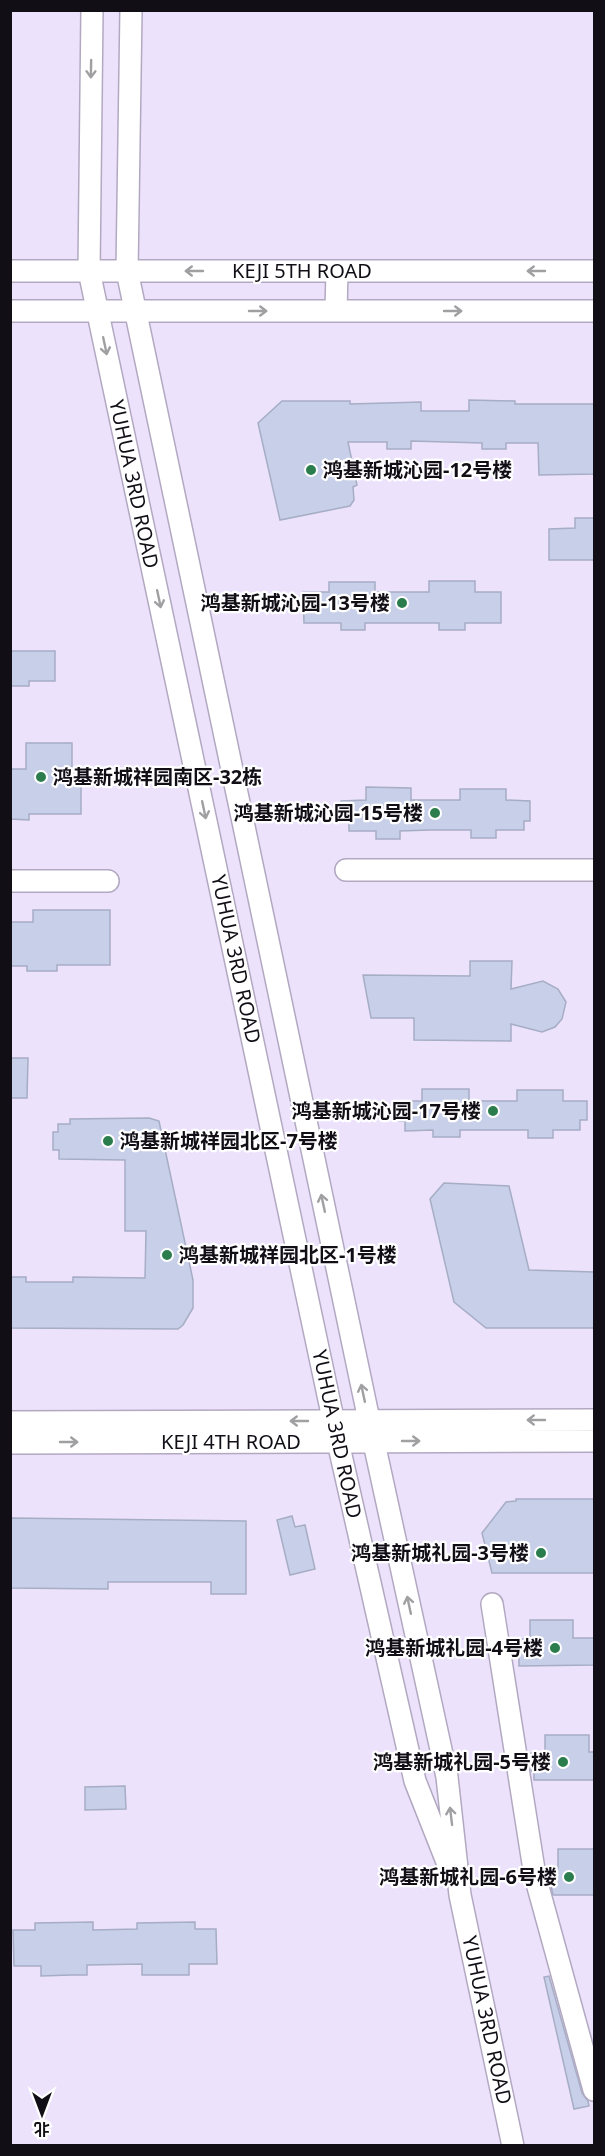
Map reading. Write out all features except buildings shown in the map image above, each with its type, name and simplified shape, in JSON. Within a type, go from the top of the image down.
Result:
[{"type":"street","name":"YUHUA 3RD ROAD","points":[[92,10],[89,271],[334,1421],[415,1781],[460,1895]]},
{"type":"street","name":"YUHUA 3RD ROAD","points":[[131,10],[127,271],[371,1431],[447,1777],[460,1895],[513,2145]]},
{"type":"street","name":"KEJI 5TH ROAD","points":[[10,271],[594,271]]},
{"type":"street","points":[[336,311],[337,271]]},
{"type":"street","name":"KEJI 5TH ROAD","points":[[10,311],[594,311]]},
{"type":"street","points":[[346,870],[594,870]]},
{"type":"street","points":[[10,880],[108,881]]},
{"type":"street","name":"KEJI 4TH ROAD","points":[[10,1443],[339,1442],[371,1431],[594,1420]]},
{"type":"street","name":"KEJI 4TH ROAD","points":[[10,1422],[334,1421],[371,1431],[594,1441]]},
{"type":"street","points":[[492,1604],[535,1876],[594,2090]]},
{"type":"place","name":"鸿基新城沁园-12号楼","points":[[311,470]]},
{"type":"place","name":"鸿基新城沁园-13号楼","points":[[402,603]]},
{"type":"place","name":"鸿基新城祥园南区-32栋","points":[[41,777]]},
{"type":"place","name":"鸿基新城沁园-15号楼","points":[[435,813]]},
{"type":"place","name":"鸿基新城沁园-17号楼","points":[[493,1111]]},
{"type":"place","name":"鸿基新城祥园北区-7号楼","points":[[108,1141]]},
{"type":"place","name":"鸿基新城祥园北区-1号楼","points":[[167,1255]]},
{"type":"place","name":"鸿基新城礼园-3号楼","points":[[541,1553]]},
{"type":"place","name":"鸿基新城礼园-4号楼","points":[[555,1648]]},
{"type":"place","name":"鸿基新城礼园-5号楼","points":[[563,1762]]},
{"type":"place","name":"鸿基新城礼园-6号楼","points":[[569,1877]]}]
